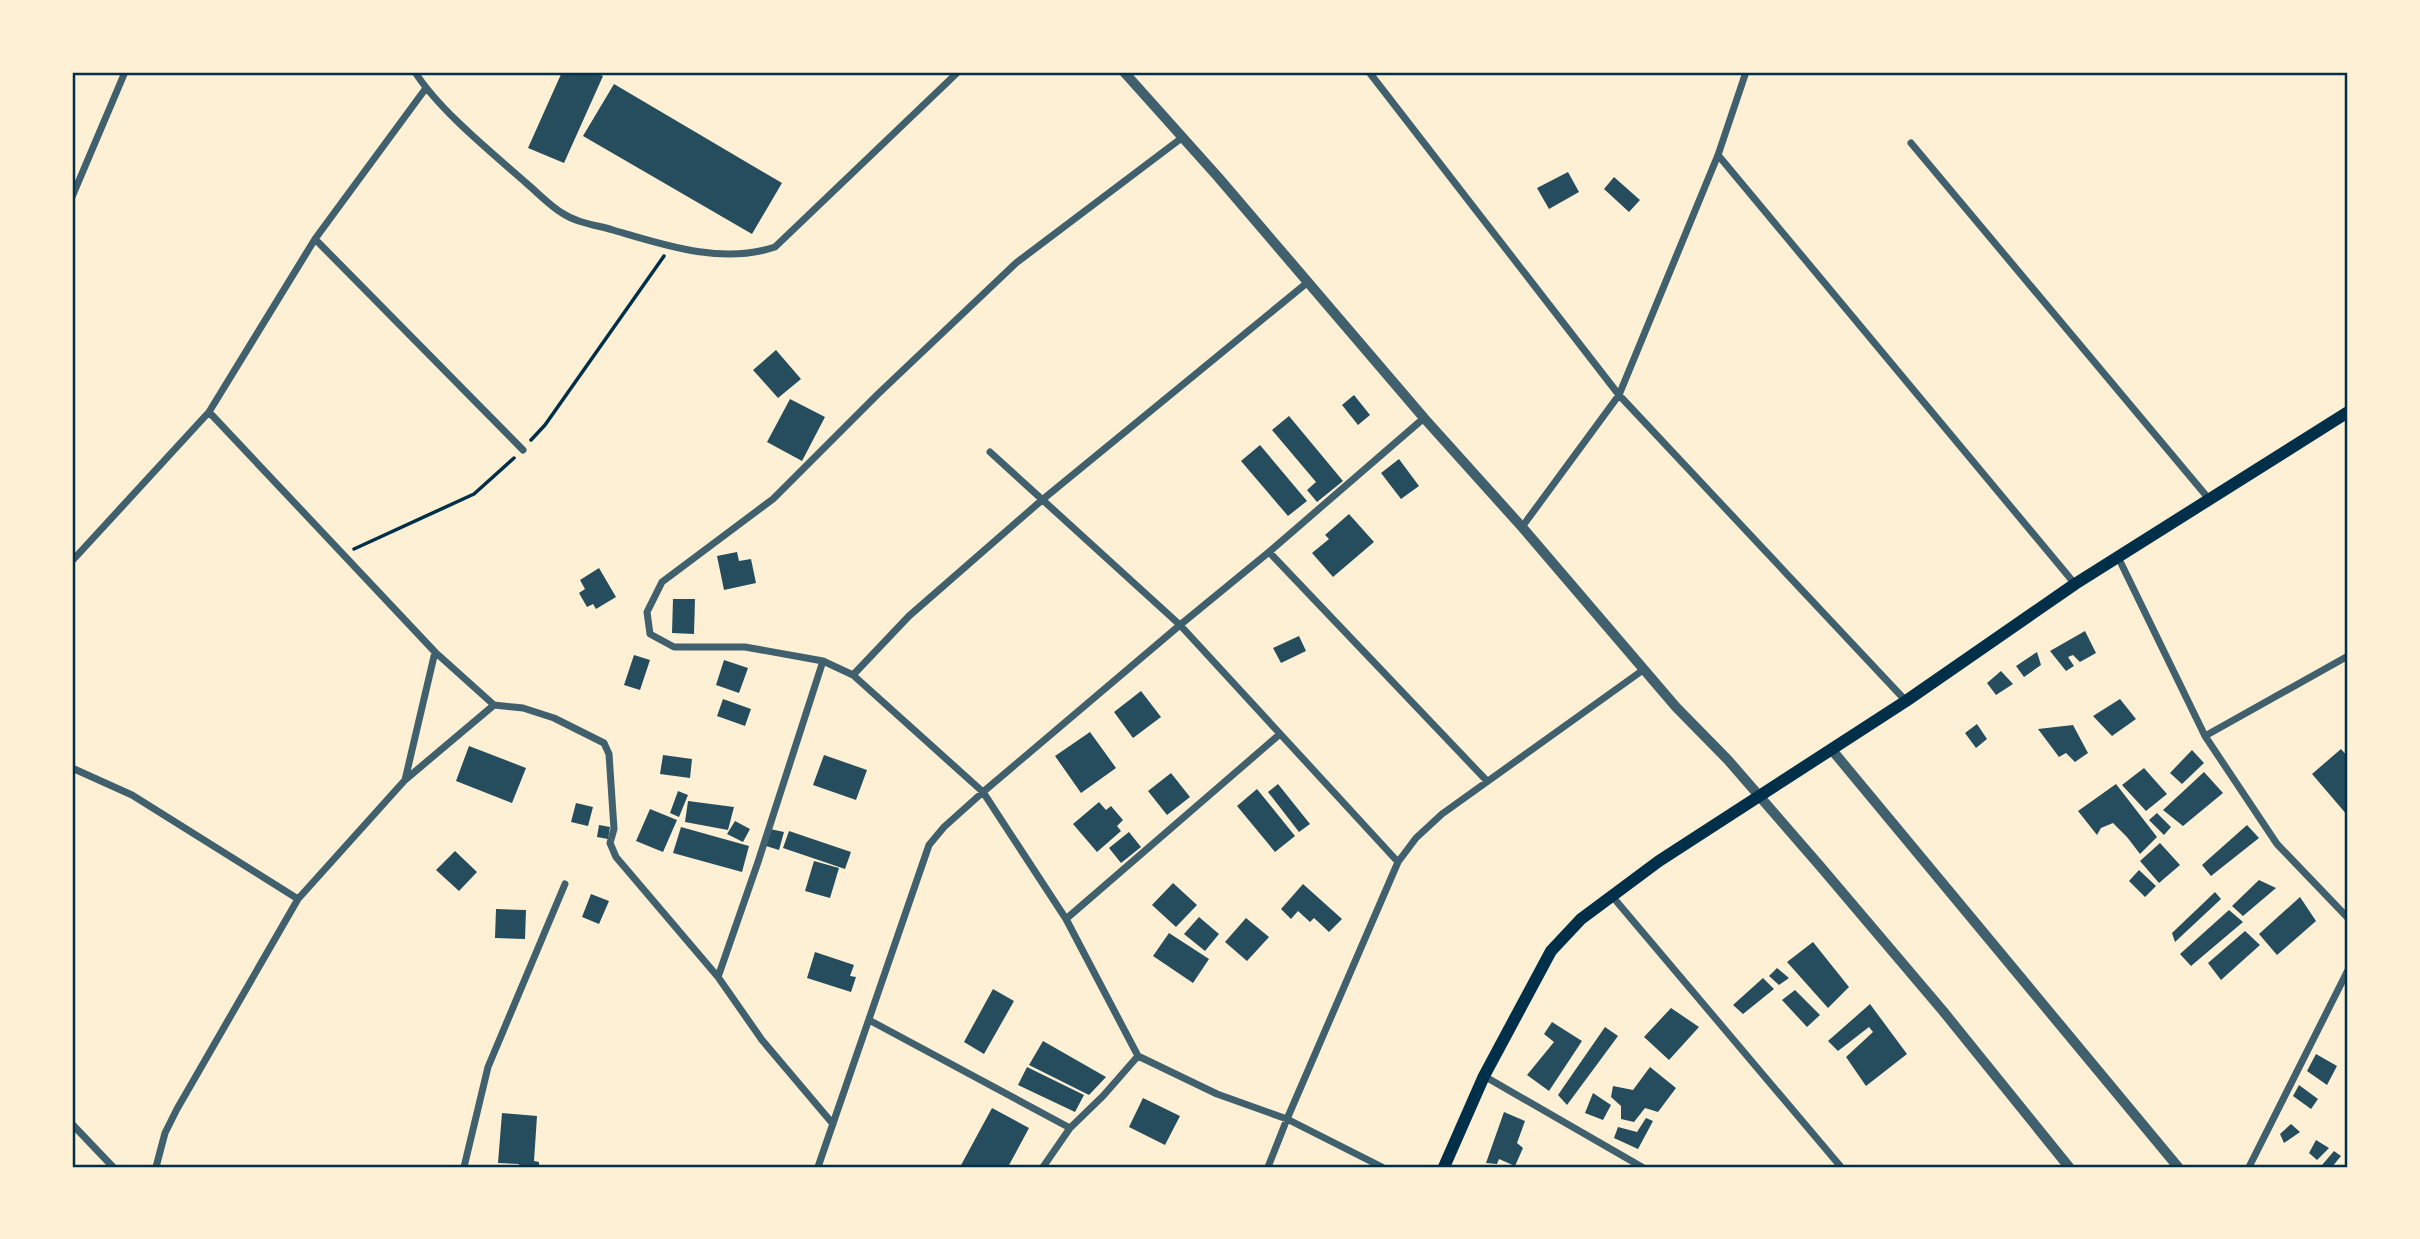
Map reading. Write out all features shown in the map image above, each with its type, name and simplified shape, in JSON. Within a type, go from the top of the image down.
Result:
[{"type":"main road","points":[[1444,1167],[1484,1076],[1551,951],[1581,919],[1660,861],[1906,701],[2075,584],[2348,411]]},
{"type":"street","points":[[72,197],[125,72]]},
{"type":"street","points":[[415,72],[426,88],[492,152],[562,213],[581,222],[671,247],[733,255],[756,253],[775,247],[958,72]]},
{"type":"street","points":[[1124,72],[1522,527],[1643,670],[1760,798],[1943,1011],[2069,1167]]},
{"type":"street","points":[[1369,72],[1619,395],[1906,701]]},
{"type":"street","points":[[1522,527],[1619,395],[1718,155],[1746,72]]},
{"type":"street","points":[[73,559],[209,412],[316,239],[426,88]]},
{"type":"street","points":[[1183,137],[1016,262],[773,499],[662,582],[647,612],[650,634],[674,648],[745,648],[823,661],[853,675],[983,792],[1066,919],[1138,1056],[1217,1094],[1287,1119],[1382,1167]]},
{"type":"street","points":[[1911,143],[2209,499]]},
{"type":"street","points":[[1718,155],[2075,584]]},
{"type":"street","points":[[316,239],[523,450]]},
{"type":"street","points":[[853,675],[909,616],[1042,500],[1308,282]]},
{"type":"street","points":[[209,412],[435,652],[494,705],[523,708],[554,718],[604,743],[609,754],[611,779],[614,829],[610,843],[616,857],[718,977],[762,1040],[833,1124]]},
{"type":"street","points":[[830,1167],[820,1163],[929,845],[944,827],[983,792],[1424,418]]},
{"type":"street","points":[[990,452],[1180,625],[1398,862]]},
{"type":"street","points":[[1269,552],[1487,781]]},
{"type":"street","points":[[2118,557],[2205,736],[2277,844],[2348,918]]},
{"type":"street","points":[[405,780],[435,652]]},
{"type":"street","points":[[2205,736],[2348,656]]},
{"type":"street","points":[[718,977],[823,661]]},
{"type":"street","points":[[1268,1167],[1398,862],[1416,838],[1442,814],[1643,670]]},
{"type":"street","points":[[156,1167],[165,1133],[177,1109],[298,899],[405,780],[494,705]]},
{"type":"street","points":[[1066,919],[1280,734]]},
{"type":"street","points":[[1832,750],[2178,1167]]},
{"type":"street","points":[[72,768],[132,795],[298,899]]},
{"type":"street","points":[[464,1167],[488,1067],[565,884]]},
{"type":"street","points":[[1612,896],[1841,1167]]},
{"type":"street","points":[[2249,1167],[2348,970]]},
{"type":"street","points":[[869,1020],[1070,1128]]},
{"type":"street","points":[[1043,1167],[1070,1128],[1138,1056]]},
{"type":"street","points":[[1484,1076],[1642,1167]]},
{"type":"street","points":[[72,1124],[113,1167]]},
{"type":"path","points":[[343,554],[474,494],[523,450],[545,425],[671,247]]},
{"type":"building","points":[[562,72],[594,72],[603,76],[564,163],[528,148]]},
{"type":"building","points":[[614,84],[782,183],[752,234],[583,136]]},
{"type":"building","points":[[1568,172],[1579,192],[1549,209],[1537,188]]},
{"type":"building","points":[[1614,177],[1640,200],[1629,212],[1604,189]]},
{"type":"building","points":[[776,350],[801,379],[778,398],[753,370]]},
{"type":"building","points":[[1354,395],[1370,415],[1358,425],[1342,405]]},
{"type":"building","points":[[790,399],[825,417],[802,461],[767,442]]},
{"type":"building","points":[[1289,416],[1343,481],[1317,502],[1307,490],[1316,482],[1272,430]]},
{"type":"building","points":[[1260,445],[1307,501],[1288,516],[1241,461]]},
{"type":"building","points":[[1399,459],[1419,486],[1401,499],[1381,473]]},
{"type":"building","points":[[1349,514],[1374,542],[1333,577],[1312,553],[1329,539],[1325,535]]},
{"type":"building","points":[[737,552],[739,561],[751,559],[756,583],[724,590],[717,556]]},
{"type":"building","points":[[599,568],[616,597],[596,609],[593,604],[587,607],[579,593],[585,589],[580,580]]},
{"type":"building","points":[[673,599],[695,599],[694,634],[672,633]]},
{"type":"building","points":[[2085,631],[2096,653],[2080,662],[2073,655],[2068,657],[2074,666],[2066,671],[2050,651]]},
{"type":"building","points":[[1299,636],[1306,651],[1281,663],[1273,648]]},
{"type":"building","points":[[2037,652],[2041,665],[2024,677],[2016,666]]},
{"type":"building","points":[[634,655],[650,660],[640,690],[624,685]]},
{"type":"building","points":[[724,660],[748,668],[739,693],[716,685]]},
{"type":"building","points":[[2001,671],[2013,684],[1996,695],[1987,683]]},
{"type":"building","points":[[1141,691],[1161,717],[1133,738],[1114,712]]},
{"type":"building","points":[[723,699],[751,709],[745,726],[717,716]]},
{"type":"building","points":[[2120,699],[2136,719],[2112,736],[2093,716]]},
{"type":"building","points":[[1977,724],[1987,739],[1976,748],[1965,733]]},
{"type":"building","points":[[2073,725],[2088,753],[2075,762],[2066,753],[2059,757],[2038,729]]},
{"type":"building","points":[[1090,732],[1116,768],[1081,793],[1055,756]]},
{"type":"building","points":[[469,746],[526,768],[512,803],[456,781]]},
{"type":"building","points":[[2341,749],[2348,757],[2348,816],[2312,774]]},
{"type":"building","points":[[2192,750],[2204,763],[2182,784],[2170,773]]},
{"type":"building","points":[[663,755],[692,759],[690,778],[660,774]]},
{"type":"building","points":[[824,755],[867,770],[856,800],[813,785]]},
{"type":"building","points":[[2144,768],[2167,794],[2146,811],[2122,785]]},
{"type":"building","points":[[2204,772],[2223,793],[2183,826],[2163,810]]},
{"type":"building","points":[[1171,773],[1190,797],[1167,815],[1148,791]]},
{"type":"building","points":[[1278,784],[1310,824],[1299,832],[1268,792]]},
{"type":"building","points":[[2116,784],[2157,837],[2140,854],[2113,823],[2101,828],[2097,835],[2078,811]]},
{"type":"building","points":[[1257,789],[1295,836],[1275,852],[1237,806]]},
{"type":"building","points":[[678,791],[688,795],[679,817],[670,813]]},
{"type":"building","points":[[688,801],[734,807],[728,830],[685,822]]},
{"type":"building","points":[[1099,802],[1106,810],[1111,806],[1123,820],[1117,826],[1121,831],[1097,852],[1073,824]]},
{"type":"building","points":[[576,803],[593,807],[588,826],[571,822]]},
{"type":"building","points":[[650,809],[677,820],[663,852],[636,841]]},
{"type":"building","points":[[2157,813],[2171,827],[2164,835],[2149,820]]},
{"type":"building","points":[[735,821],[750,829],[743,842],[727,834]]},
{"type":"building","points":[[599,825],[610,827],[608,839],[597,837]]},
{"type":"building","points":[[2247,825],[2259,838],[2211,876],[2202,865]]},
{"type":"building","points":[[681,827],[749,846],[742,872],[673,853]]},
{"type":"building","points":[[770,829],[784,832],[779,850],[766,846]]},
{"type":"building","points":[[789,831],[851,852],[845,869],[783,848]]},
{"type":"building","points":[[1129,832],[1141,847],[1121,863],[1109,848]]},
{"type":"building","points":[[2160,843],[2180,865],[2159,883],[2140,861]]},
{"type":"building","points":[[455,851],[477,872],[459,891],[436,870]]},
{"type":"building","points":[[814,861],[839,868],[830,898],[805,891]]},
{"type":"building","points":[[2139,870],[2156,886],[2145,897],[2129,881]]},
{"type":"building","points":[[2259,880],[2276,888],[2243,916],[2232,906]]},
{"type":"building","points":[[1173,883],[1197,905],[1176,927],[1152,905]]},
{"type":"building","points":[[1303,884],[1342,919],[1329,932],[1314,918],[1310,922],[1298,911],[1291,919],[1281,909]]},
{"type":"building","points":[[2215,892],[2221,899],[2175,942],[2172,933]]},
{"type":"building","points":[[591,894],[609,901],[599,924],[582,917]]},
{"type":"building","points":[[2300,897],[2316,921],[2277,955],[2259,934]]},
{"type":"building","points":[[496,909],[526,910],[525,939],[495,938]]},
{"type":"building","points":[[2229,910],[2243,922],[2191,966],[2180,954]]},
{"type":"building","points":[[1199,917],[1219,934],[1205,951],[1184,934]]},
{"type":"building","points":[[1246,918],[1269,937],[1247,961],[1225,942]]},
{"type":"building","points":[[2245,931],[2260,945],[2221,980],[2208,963]]},
{"type":"building","points":[[1169,933],[1209,959],[1193,983],[1153,956]]},
{"type":"building","points":[[1813,942],[1849,987],[1828,1008],[1787,962]]},
{"type":"building","points":[[815,952],[854,965],[850,976],[856,977],[851,992],[807,978]]},
{"type":"building","points":[[1777,968],[1789,978],[1779,985],[1769,976]]},
{"type":"building","points":[[1763,978],[1774,989],[1743,1014],[1733,1005]]},
{"type":"building","points":[[993,989],[1014,1001],[984,1054],[964,1042]]},
{"type":"building","points":[[1795,990],[1820,1015],[1807,1027],[1782,1000]]},
{"type":"building","points":[[1870,1004],[1907,1054],[1866,1086],[1846,1057],[1873,1032],[1869,1027],[1838,1051],[1828,1041]]},
{"type":"building","points":[[1671,1008],[1699,1027],[1669,1060],[1644,1037]]},
{"type":"building","points":[[1552,1022],[1582,1041],[1549,1091],[1527,1075],[1554,1042],[1544,1034]]},
{"type":"building","points":[[1605,1027],[1618,1036],[1567,1105],[1558,1095]]},
{"type":"building","points":[[1043,1041],[1106,1077],[1089,1095],[1029,1065]]},
{"type":"building","points":[[2316,1054],[2337,1066],[2327,1085],[2307,1071]]},
{"type":"building","points":[[1027,1067],[1084,1095],[1075,1112],[1018,1085]]},
{"type":"building","points":[[1650,1067],[1676,1088],[1658,1112],[1645,1108],[1634,1122],[1621,1119],[1621,1106],[1611,1097],[1613,1086],[1633,1090]]},
{"type":"building","points":[[2299,1085],[2318,1099],[2311,1109],[2293,1096]]},
{"type":"building","points":[[1593,1093],[1611,1105],[1603,1120],[1585,1113]]},
{"type":"building","points":[[1143,1098],[1180,1116],[1165,1145],[1129,1127]]},
{"type":"building","points":[[992,1108],[1029,1128],[1008,1167],[960,1167]]},
{"type":"building","points":[[1504,1112],[1525,1121],[1517,1143],[1523,1148],[1515,1166],[1499,1159],[1497,1164],[1486,1163]]},
{"type":"building","points":[[502,1113],[537,1116],[534,1161],[539,1162],[539,1167],[498,1163]]},
{"type":"building","points":[[1646,1118],[1653,1121],[1638,1149],[1614,1138],[1618,1127],[1637,1132]]},
{"type":"building","points":[[2291,1124],[2300,1132],[2284,1143],[2280,1134]]},
{"type":"building","points":[[2316,1140],[2329,1148],[2317,1160],[2309,1153]]},
{"type":"building","points":[[2334,1151],[2341,1156],[2332,1167],[2322,1165]]}]
